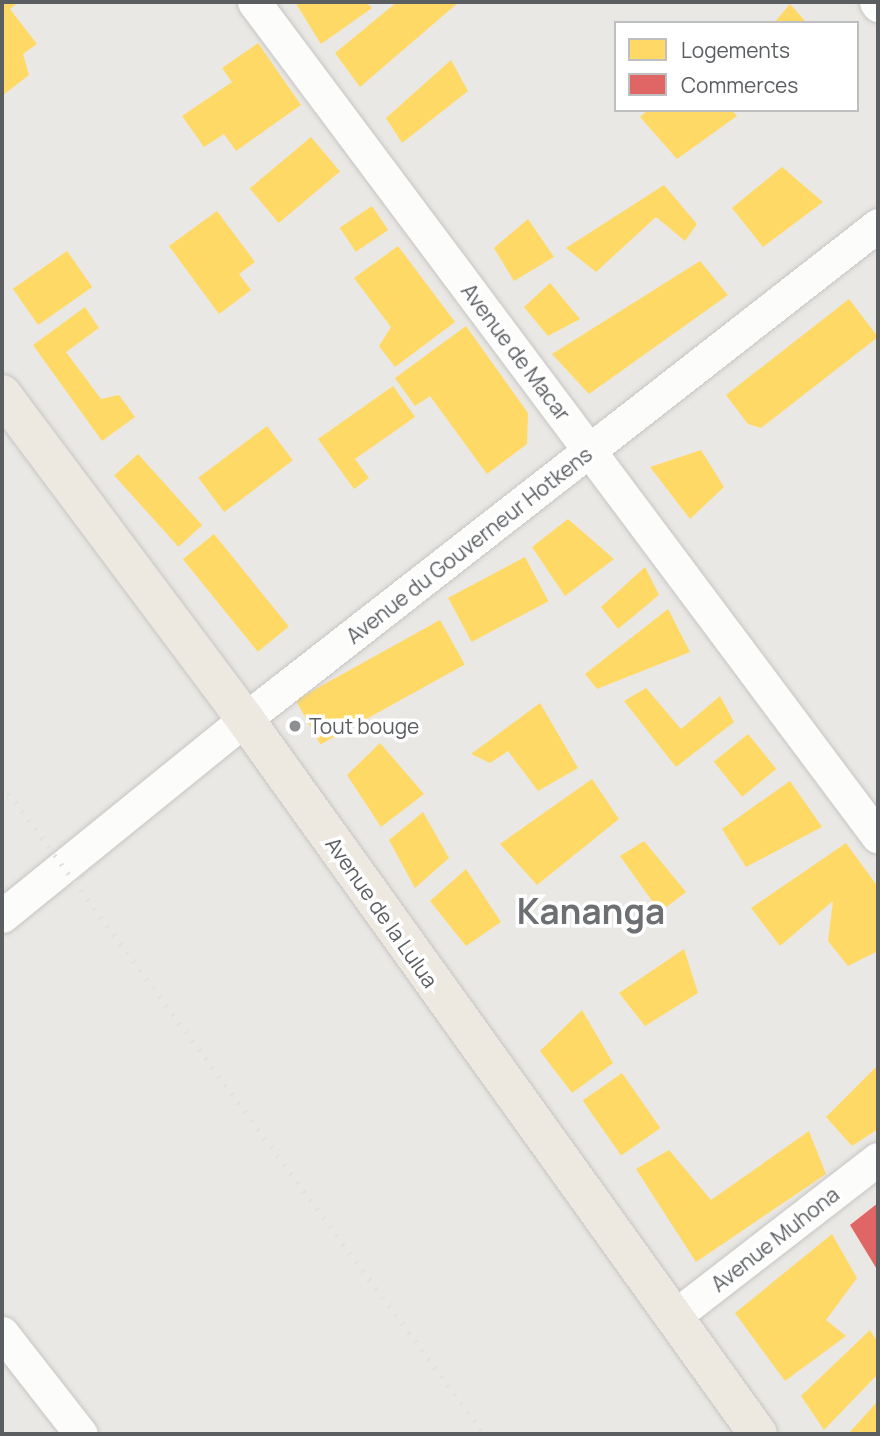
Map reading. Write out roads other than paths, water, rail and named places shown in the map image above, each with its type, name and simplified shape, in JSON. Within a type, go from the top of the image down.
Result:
[{"type":"highway","name":"Avenue de la Lulua","points":[[2,394],[245,719],[671,1318],[758,1434]]},
{"type":"street","name":"Avenue de Macar","points":[[254,2],[878,837]]},
{"type":"street","name":"Avenue du Gouverneur Hotkens","points":[[2,916],[64,869],[245,719],[878,225]]},
{"type":"street","name":"Avenue Muhona","points":[[671,1318],[878,1159]]},
{"type":"street","points":[[2,1333],[81,1434]]},
{"type":"railway","points":[[2,784],[484,1434]]},
{"type":"place","name":"Tout bouge","points":[[295,726]]},
{"type":"district","name":"Kananga","points":[[591,911]]}]
